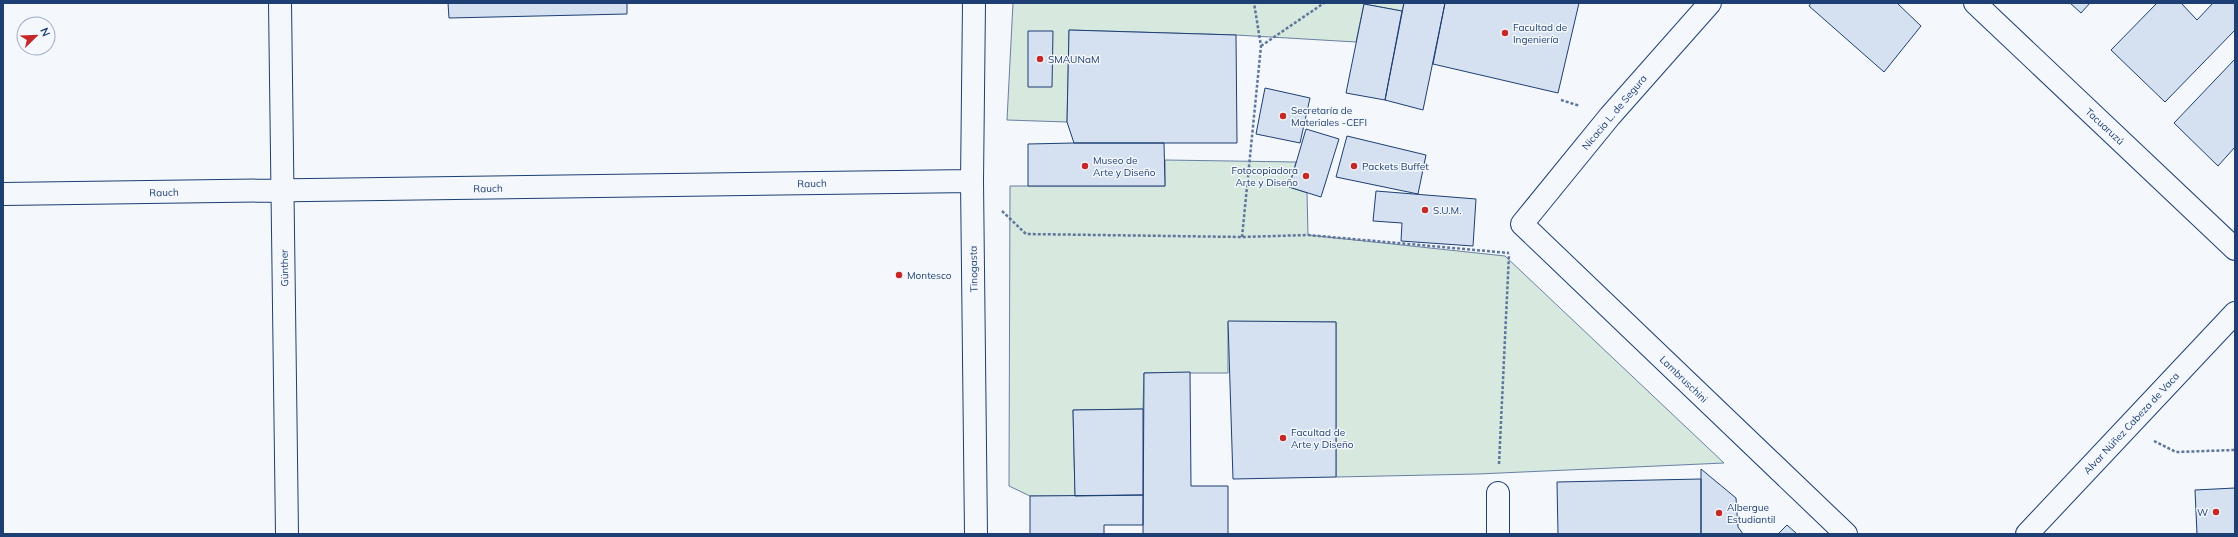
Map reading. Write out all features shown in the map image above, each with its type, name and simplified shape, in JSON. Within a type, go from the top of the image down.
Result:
[{"type":"street","name":"Günther","points":[[280,3],[287,534]]},
{"type":"street","name":"Tinogasta","points":[[974,3],[972,181],[976,534]]},
{"type":"street","name":"Nicacia L. de Segura","points":[[1522,224],[1610,116],[1710,3]]},
{"type":"street","name":"Tacuaruzú","points":[[1975,3],[2235,249]]},
{"type":"street","name":"Rauch","points":[[3,194],[972,181]]},
{"type":"street","name":"Lambruschini","points":[[1522,224],[1846,534]]},
{"type":"street","name":"Alvar Núñez Cabeza de Vaca","points":[[2027,534],[2235,313]]},
{"type":"street","points":[[1498,493],[1498,534]]},
{"type":"path","points":[[1242,237],[1261,46],[1254,3]]},
{"type":"path","points":[[1261,46],[1324,3]]},
{"type":"path","points":[[972,181],[1026,234],[1242,237],[1308,235],[1509,253]]},
{"type":"path","points":[[1498,493],[1509,253],[1522,224]]},
{"type":"path","points":[[2126,428],[2176,452],[2235,450]]},
{"type":"shaded area","points":[[1013,3],[1404,3],[1402,11],[1364,4],[1356,42],[1236,35],[1069,30],[1067,122],[1007,120]]},
{"type":"shaded area","points":[[1165,160],[1296,162],[1289,187],[1307,193],[1308,235],[1505,256],[1724,463],[1478,474],[1336,477],[1336,322],[1228,322],[1228,373],[1144,373],[1143,409],[1073,410],[1075,496],[1030,496],[1009,486],[1010,186],[1165,186]]},
{"type":"building","points":[[448,3],[627,3],[627,14],[449,18]]},
{"type":"building","points":[[1404,3],[1445,3],[1423,110],[1385,100]]},
{"type":"building","name":"Facultad de Ingeniería","points":[[1445,3],[1579,3],[1558,93],[1433,64]]},
{"type":"building","points":[[1811,3],[1897,3],[1921,26],[1884,72],[1809,6]]},
{"type":"building","points":[[2070,3],[2090,3],[2081,13]]},
{"type":"building","points":[[2157,3],[2181,3],[2197,20],[2213,3],[2235,3],[2235,30],[2165,102],[2111,50]]},
{"type":"building","points":[[1364,4],[1402,11],[1385,100],[1346,93]]},
{"type":"building","points":[[1069,30],[1236,35],[1237,143],[1074,143],[1067,122]]},
{"type":"building","name":"SMAUNaM","points":[[1028,31],[1053,31],[1052,87],[1028,87]]},
{"type":"building","points":[[2235,59],[2235,147],[2218,166],[2174,123]]},
{"type":"building","name":"Secretaría de Materiales -CEFI","points":[[1265,88],[1310,98],[1300,143],[1256,134]]},
{"type":"building","points":[[1306,129],[1339,139],[1321,197],[1289,187]]},
{"type":"building","points":[[1347,136],[1426,155],[1418,194],[1336,177]]},
{"type":"building","points":[[1164,143],[1165,186],[1028,186],[1028,144]]},
{"type":"building","name":"S.U.M.","points":[[1376,191],[1476,199],[1473,246],[1401,241],[1402,223],[1373,221]]},
{"type":"building","name":"Facultad de Arte y Diseño","points":[[1228,321],[1336,322],[1336,477],[1233,479]]},
{"type":"building","points":[[1190,372],[1191,486],[1228,486],[1228,534],[1143,534],[1144,373]]},
{"type":"building","points":[[1143,409],[1143,495],[1075,496],[1073,410]]},
{"type":"building","name":"Albergue Estudiantil","points":[[1701,469],[1736,498],[1738,527],[1743,534],[1701,534]]},
{"type":"building","points":[[1701,479],[1701,534],[1558,534],[1557,482]]},
{"type":"building","name":"W","points":[[2235,488],[2235,534],[2197,534],[2195,490]]},
{"type":"building","points":[[1143,495],[1143,525],[1104,525],[1104,534],[1030,534],[1030,496]]},
{"type":"building","name":"Albergue Estudiantil","points":[[1787,525],[1797,534],[1778,534]]},
{"type":"place","name":"Facultad de Ingeniería","points":[[1505,33]]},
{"type":"place","name":"SMAUNaM","points":[[1040,59]]},
{"type":"place","name":"Secretaría de Materiales -CEFI","points":[[1283,116]]},
{"type":"place","name":"Museo de Arte y Diseño","points":[[1085,166]]},
{"type":"place","name":"Packets Buffet","points":[[1354,166]]},
{"type":"place","name":"Fotocopiadora Arte y Diseño","points":[[1306,176]]},
{"type":"place","name":"S.U.M.","points":[[1425,210]]},
{"type":"place","name":"Montesco","points":[[899,275]]},
{"type":"place","name":"Facultad de Arte y Diseño","points":[[1283,438]]},
{"type":"place","name":"W","points":[[2216,512]]},
{"type":"place","name":"Albergue Estudiantil","points":[[1719,513]]}]
